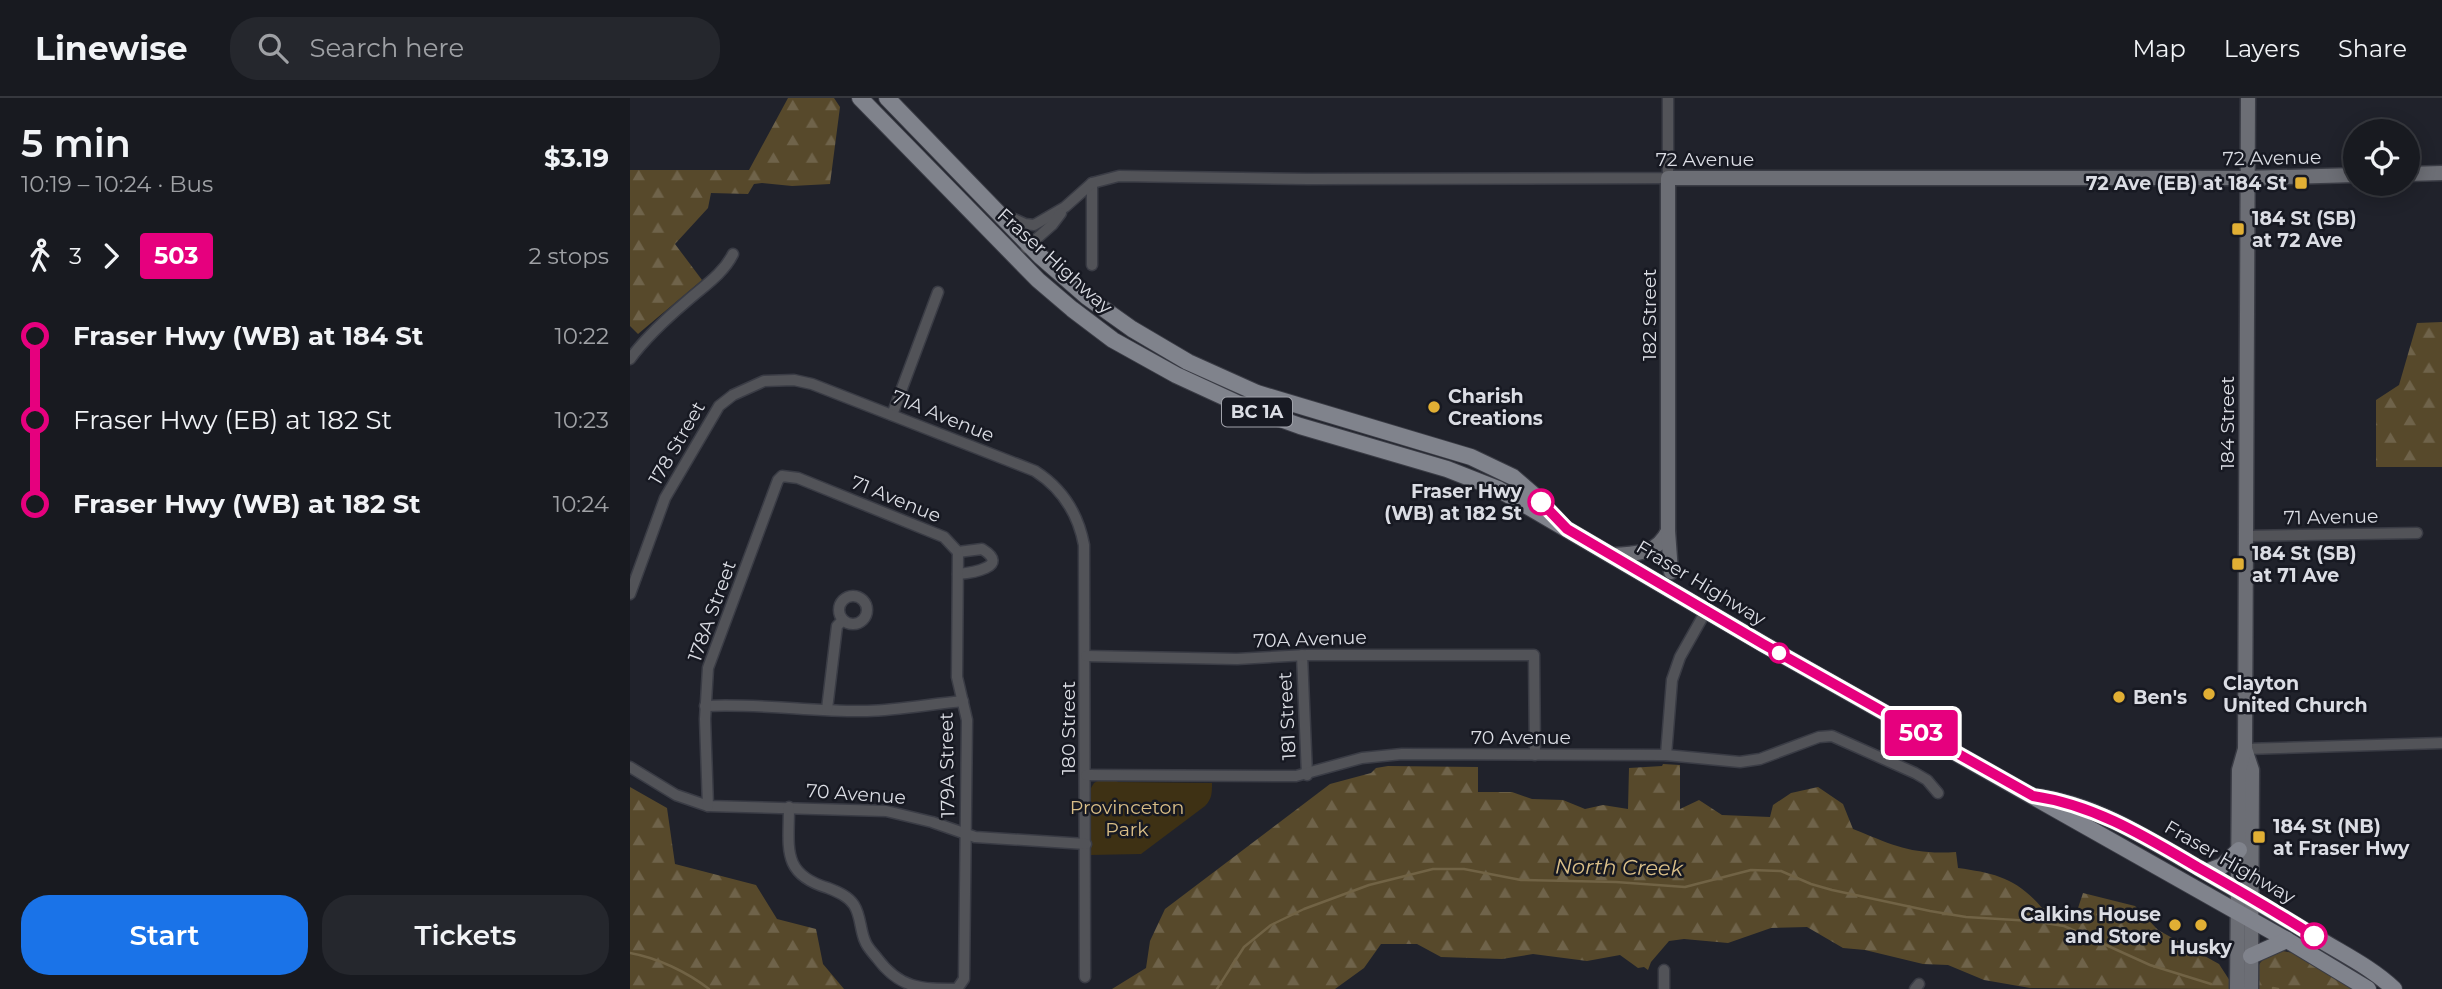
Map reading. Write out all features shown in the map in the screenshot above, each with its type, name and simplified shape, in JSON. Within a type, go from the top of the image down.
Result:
[{"type":"main road","name":"Fraser Highway","points":[[860,98],[1016,258],[1072,309],[1113,340],[1194,385],[1259,412],[1424,461],[1497,489],[1706,611],[2287,940],[2368,989]]},
{"type":"main road","name":"Fraser Highway","points":[[887,98],[1030,245],[1087,297],[1132,328],[1188,362],[1257,393],[1471,457],[1513,477],[1567,529]]},
{"type":"main road","name":"184 Street","points":[[2245,894],[2239,850],[2239,770],[2245,748],[2248,98]]},
{"type":"main road","points":[[2420,174],[2442,173]]},
{"type":"main road","name":"72 Avenue","points":[[1668,178],[2248,178],[2343,175]]},
{"type":"main road","name":"182 Street","points":[[1668,178],[1668,531],[1671,572]]},
{"type":"main road","points":[[1613,555],[1640,553],[1656,547],[1664,540],[1668,531]]},
{"type":"main road","name":"184 Street","points":[[2236,989],[2245,916],[2252,769],[2245,748]]},
{"type":"main road","name":"Fraser Highway","points":[[2033,796],[2083,807],[2126,826],[2375,972],[2394,989]]},
{"type":"main road","points":[[2206,872],[2222,866],[2239,850]]},
{"type":"main road","name":"184 Street","points":[[2245,916],[2251,956],[2251,989]]},
{"type":"main road","points":[[2251,956],[2287,940]]},
{"type":"street","name":"182 Street","points":[[1668,98],[1668,178]]},
{"type":"street","name":"72 Avenue","points":[[1092,183],[1119,176],[1308,179],[1668,178]]},
{"type":"street","points":[[1001,213],[1025,224],[1034,225],[1065,207],[1092,183]]},
{"type":"street","points":[[1092,183],[1092,265]]},
{"type":"street","points":[[1016,258],[1052,225],[1065,207]]},
{"type":"street","points":[[630,359],[665,320],[722,271],[733,254]]},
{"type":"street","points":[[892,415],[938,292]]},
{"type":"street","name":"71A Avenue","points":[[733,395],[764,381],[794,380],[812,384],[1035,471],[1063,494],[1078,520],[1084,545],[1084,564]]},
{"type":"street","name":"178 Street","points":[[630,594],[670,489],[709,420],[719,406],[733,395]]},
{"type":"street","name":"71 Avenue","points":[[782,477],[798,478],[944,537],[958,552],[982,549],[988,553],[988,567],[982,571],[958,574]]},
{"type":"street","name":"178A Street","points":[[708,806],[705,706],[708,668],[775,486],[782,477]]},
{"type":"street","name":"71 Avenue","points":[[2245,536],[2417,533]]},
{"type":"street","name":"179A Street","points":[[789,807],[790,857],[796,871],[815,885],[847,897],[855,906],[865,943],[883,967],[915,988],[957,989],[964,979],[967,720],[957,677],[958,552]]},
{"type":"street","name":"180 Street","points":[[1084,564],[1085,978]]},
{"type":"street","points":[[1666,755],[1672,680],[1680,657],[1706,611]]},
{"type":"street","points":[[827,709],[837,626],[843,620]]},
{"type":"street","name":"70A Avenue","points":[[1086,656],[1237,659],[1302,655],[1534,655],[1535,755]]},
{"type":"street","name":"181 Street","points":[[1302,655],[1307,775]]},
{"type":"street","points":[[705,706],[756,705],[809,710],[868,711],[963,701]]},
{"type":"street","name":"70 Avenue","points":[[1086,775],[1307,775],[1381,755],[1666,755],[1740,762],[1760,759],[1819,737],[1832,736],[1916,773],[1927,780],[1938,793]]},
{"type":"street","points":[[2245,748],[2442,743]]},
{"type":"street","name":"70 Avenue","points":[[630,767],[676,795],[708,806],[886,811],[981,838],[1086,844]]},
{"type":"street","points":[[1664,970],[1664,989]]},
{"type":"green space","points":[[788,98],[834,98],[840,107],[830,184],[792,186],[762,183],[754,184],[748,194],[711,193],[708,208],[675,244],[702,280],[638,334],[630,326],[630,170],[749,170]]},
{"type":"green space","points":[[2442,322],[2442,467],[2376,467],[2376,400],[2399,385],[2417,323]]},
{"type":"green space","points":[[1680,765],[1680,809],[1699,800],[1722,815],[1770,817],[1773,805],[1791,793],[1818,787],[1843,804],[1853,829],[1914,850],[1956,852],[1958,868],[1983,872],[2014,883],[2042,908],[2068,913],[2077,911],[2083,893],[2135,906],[2158,930],[2219,964],[2230,981],[2230,989],[2030,988],[1984,980],[1948,965],[1923,964],[1865,950],[1843,948],[1807,927],[1771,928],[1728,943],[1684,939],[1669,941],[1651,962],[1648,970],[1644,967],[1638,968],[1620,955],[1587,961],[1533,954],[1502,959],[1441,957],[1417,944],[1381,944],[1364,968],[1335,989],[1112,989],[1146,968],[1150,941],[1165,909],[1330,784],[1388,766],[1478,767],[1478,792],[1512,792],[1532,799],[1563,800],[1585,809],[1603,805],[1628,809],[1629,768]]},
{"type":"green space","name":"Provinceton Park","points":[[1101,779],[1118,782],[1212,783],[1212,793],[1205,806],[1141,854],[1090,855],[1091,788]]},
{"type":"green space","points":[[630,787],[667,808],[675,864],[756,885],[777,919],[816,929],[823,964],[844,989],[630,989]]},
{"type":"green space","points":[[2278,950],[2293,953],[2354,989],[2257,989],[2259,965]]},
{"type":"waterway","name":"North Creek","points":[[1217,989],[1244,947],[1271,925],[1304,909],[1369,885],[1433,869],[1464,869],[1521,880],[1685,887],[1751,870],[1781,871],[1832,890],[1930,911],[2064,926],[2150,965],[2211,984]]},
{"type":"waterway","name":"North Creek","points":[[630,953],[672,966],[709,989]]},
{"type":"waterway","name":"North Creek","points":[[2273,988],[2278,989]]},
{"type":"bus line","name":"503","points":[[1541,502],[1567,529],[1763,644],[2033,796],[2083,807],[2126,826],[2314,936]]},
{"type":"place","name":"72 Ave (EB) at 184 St","points":[[2301,183]]},
{"type":"place","name":"184 St (SB) at 72 Ave","points":[[2238,229]]},
{"type":"place","name":"Charish Creations","points":[[1434,407]]},
{"type":"place","name":"Fraser Hwy (WB) at 182 St","points":[[1541,502]]},
{"type":"place","name":"184 St (SB) at 71 Ave","points":[[2238,564]]},
{"type":"place","name":"Clayton United Church","points":[[2209,694]]},
{"type":"place","name":"Ben's","points":[[2119,697]]},
{"type":"place","name":"184 St (NB) at Fraser Hwy","points":[[2259,837]]},
{"type":"place","name":"Calkins House and Store","points":[[2175,925]]},
{"type":"place","name":"Husky","points":[[2201,925]]}]
